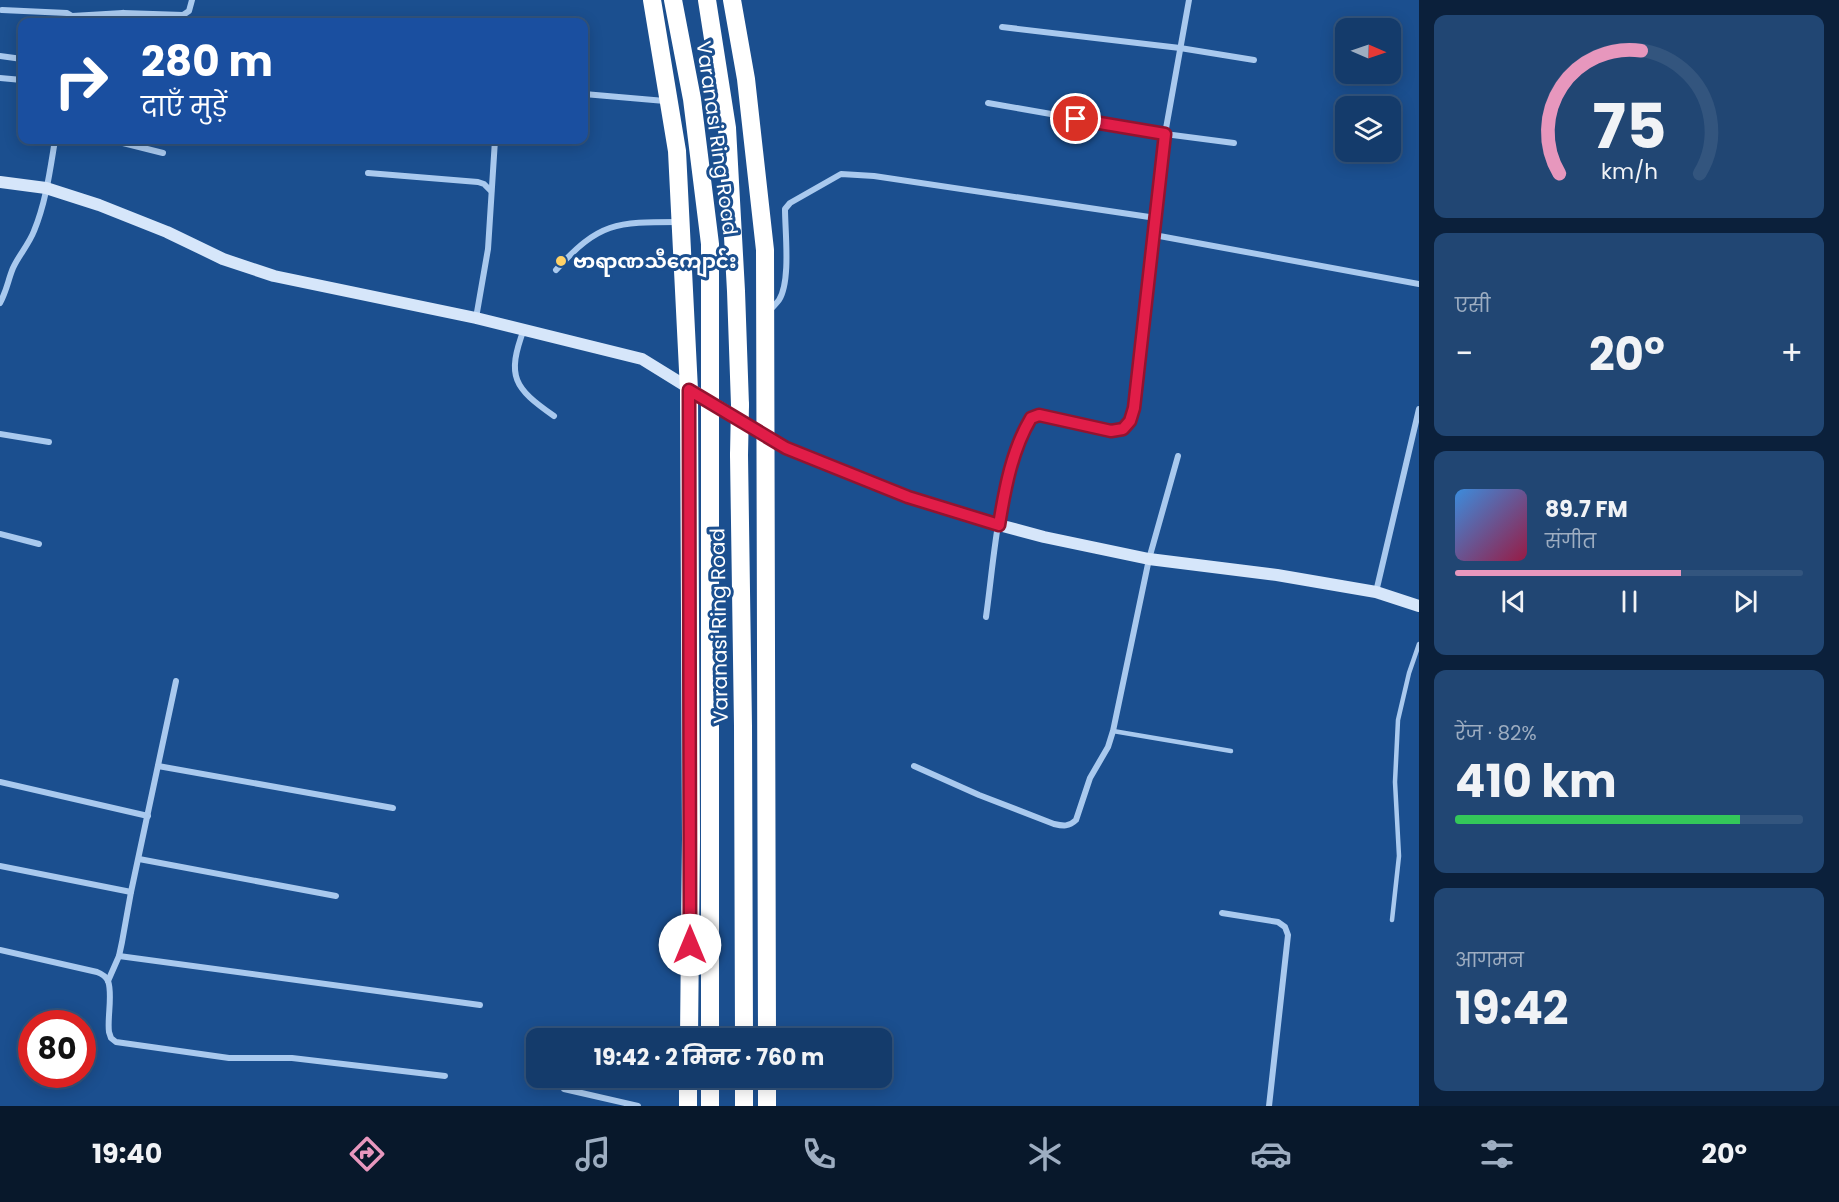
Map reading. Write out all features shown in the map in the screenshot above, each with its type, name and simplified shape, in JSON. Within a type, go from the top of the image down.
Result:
[{"type":"highway","points":[[652,0],[677,151],[689,390],[691,816],[689,1028]]},
{"type":"highway","name":"Varanasi Ring Road","points":[[673,0],[692,99],[710,244],[710,1028]]},
{"type":"highway","name":"Varanasi Ring Road","points":[[707,0],[727,129],[736,291],[740,405],[744,1028]]},
{"type":"highway","points":[[732,0],[746,79],[764,238],[767,1028]]},
{"type":"highway","points":[[688,1088],[688,1106]]},
{"type":"highway","points":[[710,1088],[710,1106]]},
{"type":"highway","points":[[744,1088],[744,1106]]},
{"type":"highway","points":[[767,1088],[767,1106]]},
{"type":"street","points":[[81,18],[123,13],[183,15],[189,11],[192,0]]},
{"type":"street","points":[[986,617],[1005,488],[1021,435],[1031,418],[1039,415],[1111,431],[1123,429],[1130,421],[1134,408],[1165,134],[1189,0]]},
{"type":"street","points":[[2,10],[67,13],[72,18]]},
{"type":"street","points":[[123,13],[127,18]]},
{"type":"street","points":[[1002,27],[1180,48],[1254,60]]},
{"type":"street","points":[[0,56],[18,58]]},
{"type":"street","points":[[0,78],[18,80]]},
{"type":"street","points":[[588,94],[669,102]]},
{"type":"street","points":[[988,103],[1165,134],[1234,143]]},
{"type":"street","points":[[0,303],[13,269],[34,232],[46,188],[54,144]]},
{"type":"street","points":[[127,144],[163,153]]},
{"type":"street","points":[[476,318],[488,249],[495,144]]},
{"type":"street","points":[[368,173],[478,182],[484,184],[492,192]]},
{"type":"street","points":[[766,315],[779,300],[784,286],[786,273],[785,209],[790,203],[841,174],[874,176],[1156,218]]},
{"type":"street","points":[[0,182],[46,188],[99,205],[167,232],[223,259],[274,276],[476,318],[642,359],[786,448],[908,497],[999,525],[1149,559],[1277,575],[1376,592],[1419,606]]},
{"type":"street","points":[[556,270],[570,254],[597,232],[609,227],[625,223],[681,222]]},
{"type":"street","points":[[1154,235],[1419,284]]},
{"type":"street","points":[[524,329],[516,350],[515,372],[520,386],[530,399],[554,416]]},
{"type":"street","points":[[1376,592],[1419,409]]},
{"type":"street","points":[[0,434],[49,442]]},
{"type":"street","points":[[914,766],[979,795],[1065,827],[1076,820],[1090,778],[1108,747],[1113,731],[1149,559],[1178,456]]},
{"type":"street","points":[[0,534],[39,544]]},
{"type":"street","points":[[108,981],[119,956],[176,681]]},
{"type":"street","points":[[158,766],[393,808]]},
{"type":"street","points":[[0,782],[148,816]]},
{"type":"street","points":[[139,859],[336,896]]},
{"type":"street","points":[[0,866],[131,892]]},
{"type":"street","points":[[1222,913],[1278,922],[1286,927],[1288,935],[1269,1106]]},
{"type":"street","points":[[0,950],[104,975],[110,991],[109,1032],[111,1038],[116,1042],[230,1058],[291,1058],[445,1076]]},
{"type":"street","points":[[119,956],[480,1005]]},
{"type":"street","points":[[564,1089],[638,1106]]},
{"type":"lane","points":[[1392,920],[1399,856],[1395,782],[1398,720],[1408,673],[1419,644]]},
{"type":"lane","points":[[1113,731],[1231,751]]},
{"type":"place","name":"ဗာရာဏသီကျောင်း","points":[[561,261]]},
{"type":"route","points":[[690,945],[689,390],[786,448],[908,497],[999,525],[1005,488],[1021,435],[1031,418],[1039,415],[1111,431],[1123,429],[1130,421],[1134,408],[1165,134],[1076,119]]}]
